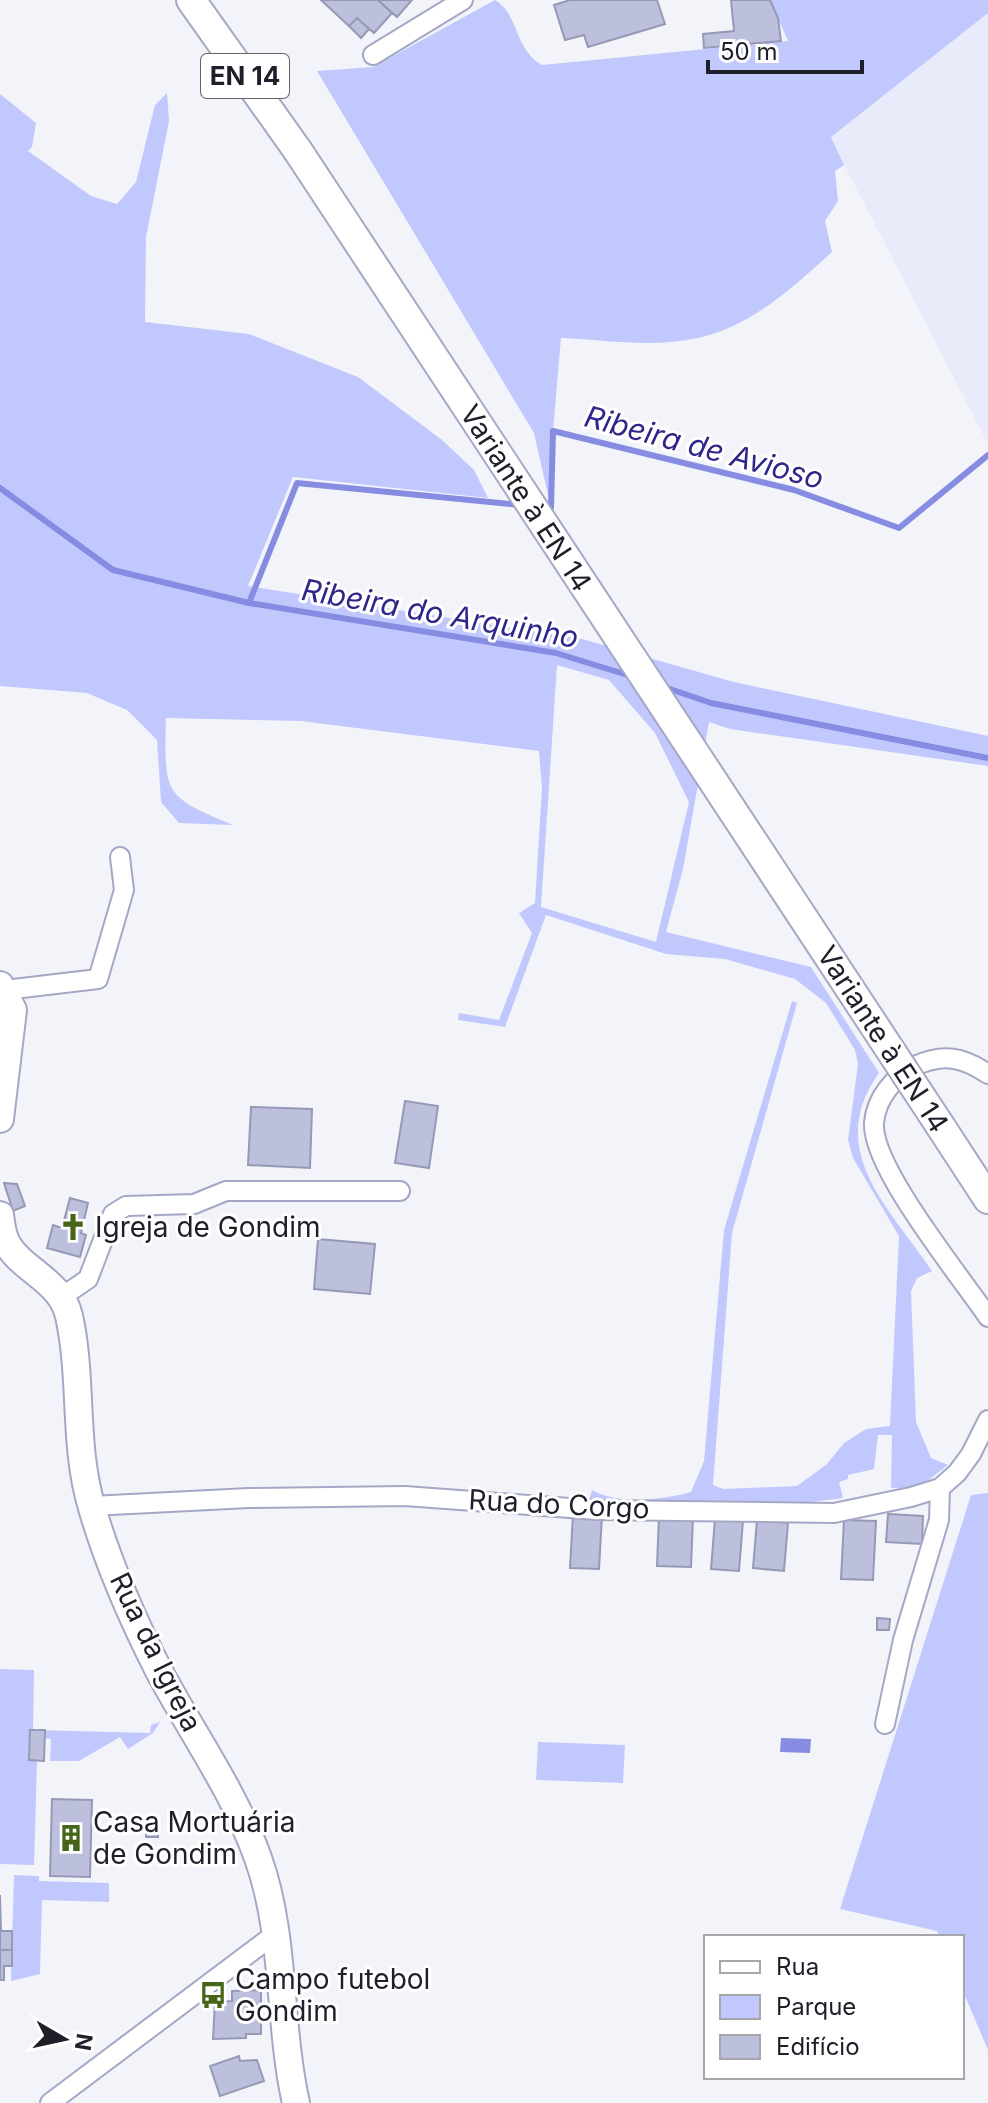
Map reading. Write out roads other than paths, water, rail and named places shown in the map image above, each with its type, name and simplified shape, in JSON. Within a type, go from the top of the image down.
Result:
[{"type":"main road","name":"Variante à EN 14","points":[[191,0],[298,151],[988,1199]]},
{"type":"street","points":[[373,55],[463,0]]},
{"type":"street","points":[[0,1119],[13,1010],[2,987],[98,979],[124,890],[120,857]]},
{"type":"street","points":[[988,1074],[962,1059],[946,1056],[928,1060],[896,1076],[885,1093],[874,1123],[882,1160],[988,1317]]},
{"type":"street","points":[[2,1236],[63,1296],[88,1279],[113,1214],[126,1206],[194,1204],[226,1191],[400,1191]]},
{"type":"street","name":"Rua da Igreja","points":[[63,1296],[69,1317],[79,1426],[91,1506],[118,1579],[159,1671],[192,1723],[258,1857],[275,1934],[287,2065],[296,2103]]},
{"type":"street","points":[[885,1724],[903,1640],[939,1520],[940,1488],[957,1473],[971,1454],[988,1420]]},
{"type":"street","name":"Rua do Corgo","points":[[91,1506],[249,1498],[405,1496],[597,1510],[834,1513],[940,1488]]},
{"type":"street","points":[[50,2103],[275,1934]]},
{"type":"water","points":[[781,1738],[811,1739],[810,1753],[780,1752]]},
{"type":"waterway","name":"Ribeira de Avioso","points":[[543,507],[551,508],[553,431],[794,490],[899,528],[988,455]]},
{"type":"waterway","name":"Ribeira de Avioso","points":[[249,603],[297,483],[520,505]]},
{"type":"waterway","name":"Ribeira do Arquinho","points":[[0,488],[113,570],[249,603],[556,653],[634,677]]},
{"type":"waterway","name":"Ribeira do Arquinho","points":[[664,687],[711,703],[988,758]]},
{"type":"place","name":"Igreja de Gondim","points":[[73,1227]]},
{"type":"place","name":"Casa Mortuária de Gondim","points":[[71,1838]]},
{"type":"place","name":"Campo futebol Gondim","points":[[213,1995]]}]
